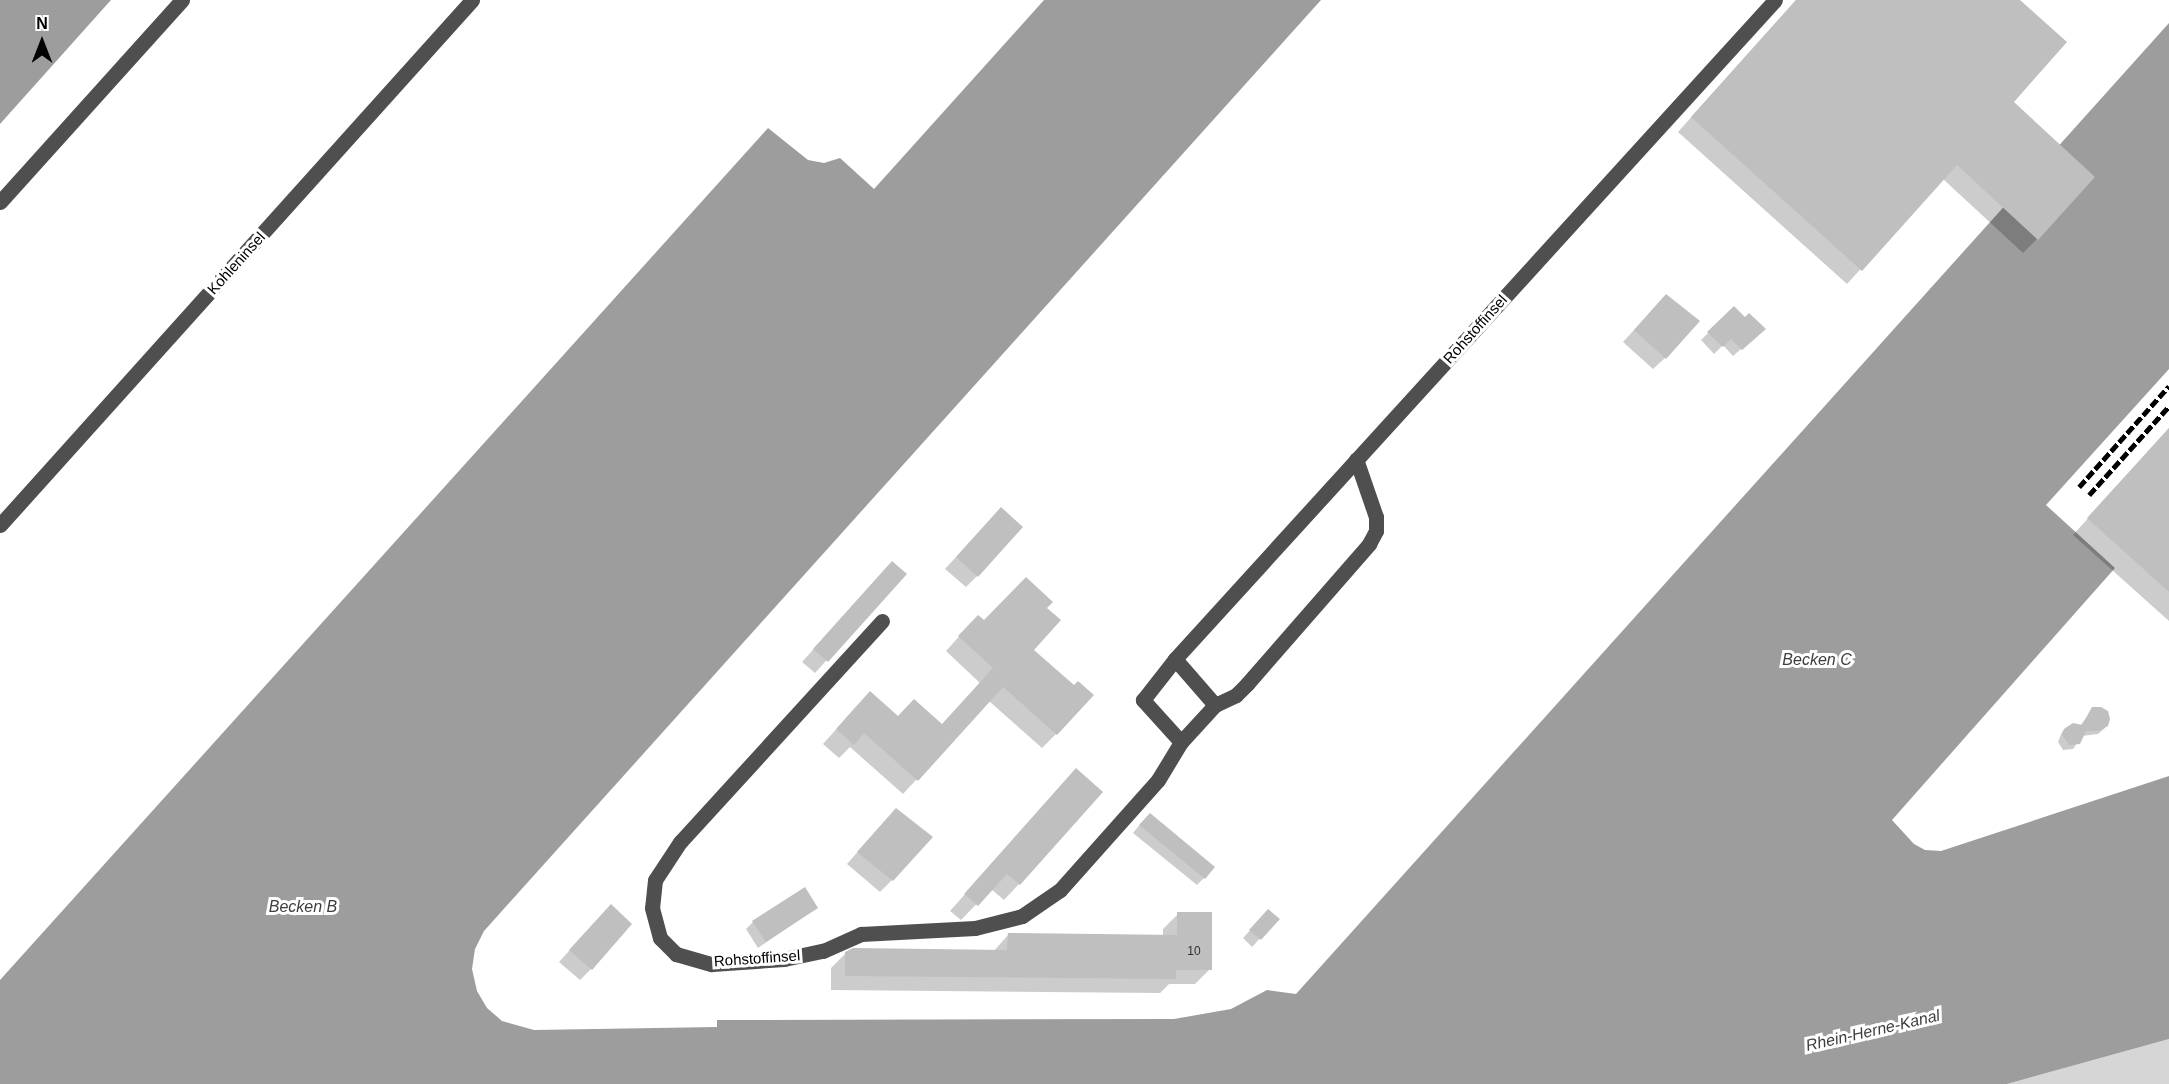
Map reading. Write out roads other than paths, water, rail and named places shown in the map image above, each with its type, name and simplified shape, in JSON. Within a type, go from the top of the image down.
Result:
[{"type":"street","points":[[0,202],[182,0]]},
{"type":"street","name":"Kohleninsel","points":[[0,525],[472,0]]},
{"type":"street","name":"Rohstoffinsel","points":[[1181,742],[1143,700],[1175,659],[1775,0]]},
{"type":"street","name":"Rohstoffinsel","points":[[882,621],[680,842],[655,880],[652,908],[660,938],[676,954],[712,963],[784,959],[823,951],[861,934],[975,928],[1022,916],[1060,890],[1158,780],[1181,742],[1215,705],[1236,695],[1247,684],[1369,544],[1376,531],[1376,517],[1356,459]]},
{"type":"street","points":[[1175,659],[1215,705]]},
{"type":"water","points":[[0,0],[111,0],[0,124]]},
{"type":"water","points":[[1044,0],[1321,0],[484,931],[475,949],[472,969],[477,991],[487,1008],[502,1021],[534,1030],[717,1027],[717,1020],[1174,1019],[1231,1009],[1267,990],[1296,994],[2169,23],[2169,369],[2046,505],[2115,568],[1892,820],[1914,844],[1925,850],[1941,851],[2169,776],[2169,1039],[2007,1084],[0,1084],[0,980],[768,128],[808,160],[824,163],[840,158],[874,189]]},
{"type":"railway","points":[[2079,487],[2169,386]]},
{"type":"railway","points":[[2089,495],[2169,406]]},
{"type":"water label","name":"Becken C","points":[[1817,660]]},
{"type":"water label","name":"Becken B","points":[[303,907]]},
{"type":"water label","name":"Rhein-Herne-Kanal","points":[[1873,1031]]}]
